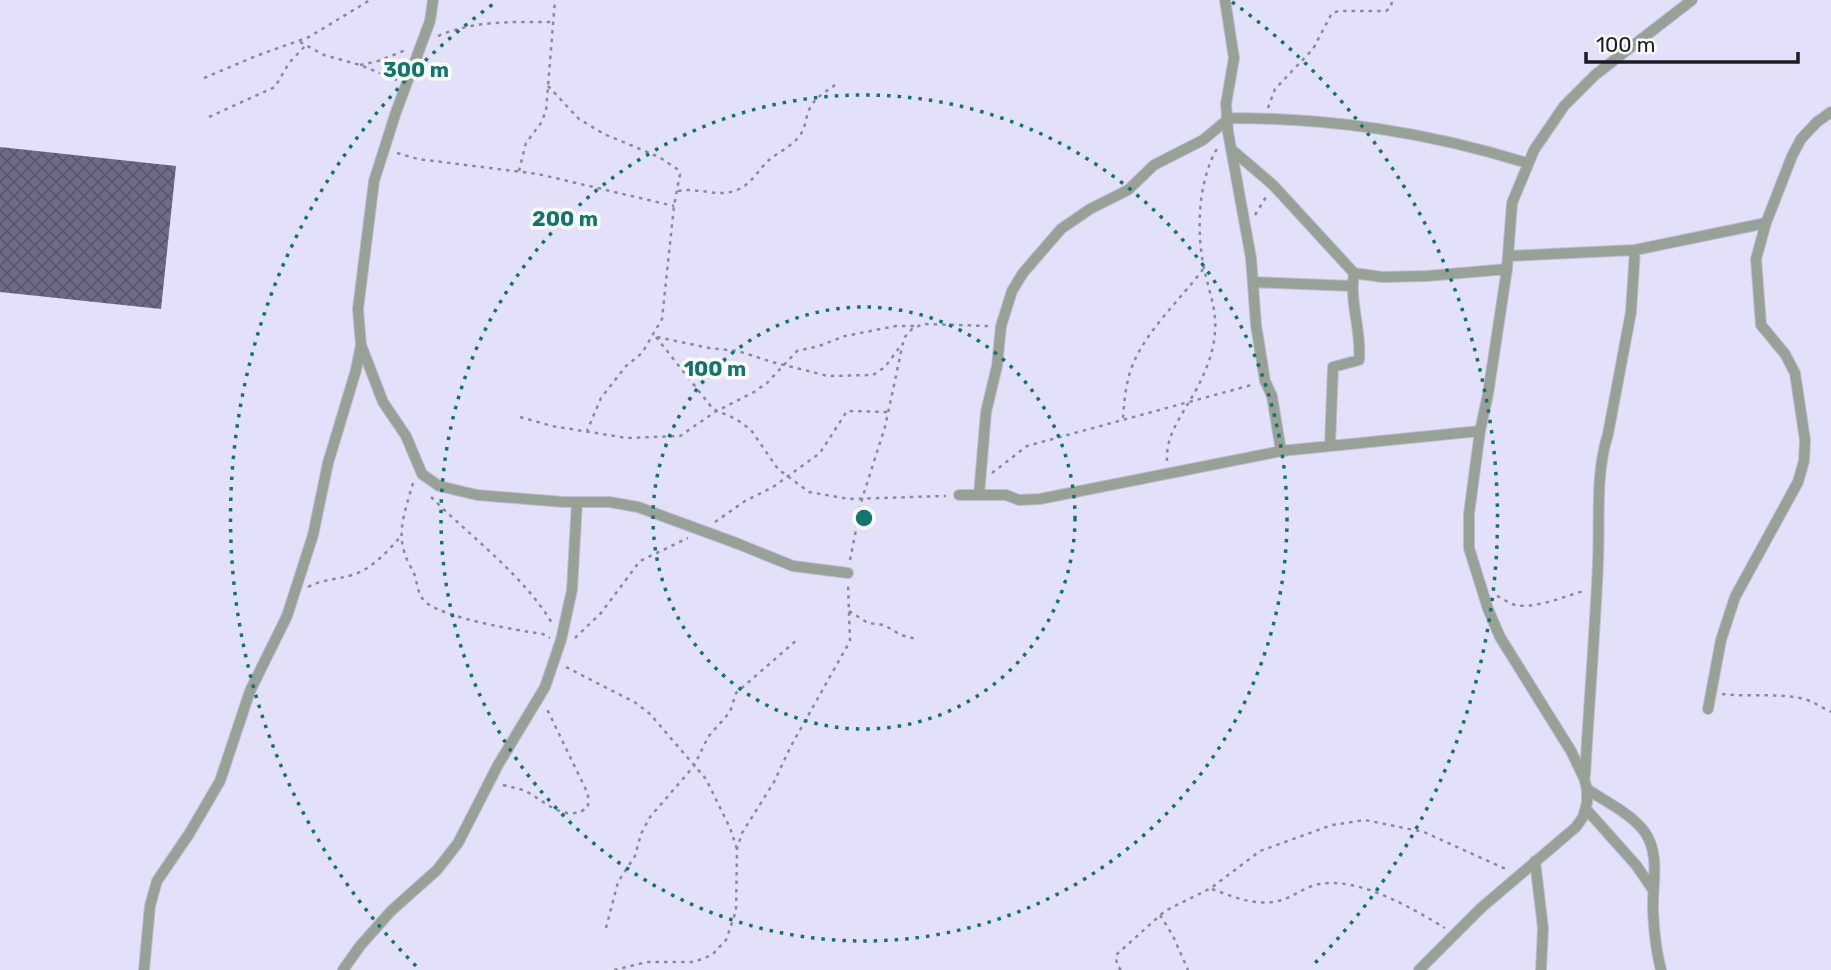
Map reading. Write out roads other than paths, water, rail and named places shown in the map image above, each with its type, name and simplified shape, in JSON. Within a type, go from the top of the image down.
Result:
[{"type":"street","points":[[144,970],[150,906],[155,888],[220,780],[250,691],[284,626],[313,535],[331,450],[361,345],[358,309],[374,181],[430,21],[433,0]]},
{"type":"street","points":[[1225,0],[1234,58],[1226,104],[1227,124],[1247,230],[1256,325],[1265,381],[1272,396],[1281,451]]},
{"type":"street","points":[[1661,970],[1653,890],[1655,867],[1650,843],[1644,832],[1626,815],[1586,784],[1571,751],[1510,654],[1483,593],[1469,548],[1468,535],[1480,431],[1507,269],[1512,204],[1527,163],[1551,122],[1578,91],[1618,56],[1692,0]]},
{"type":"street","points":[[1708,709],[1721,640],[1735,597],[1793,492],[1804,461],[1805,440],[1795,373],[1784,354],[1764,331],[1759,317],[1756,259],[1766,223],[1792,156],[1801,139],[1831,113]]},
{"type":"street","points":[[979,489],[986,412],[997,366],[1001,326],[1012,291],[1042,249],[1061,229],[1090,209],[1128,190],[1154,165],[1203,140],[1227,124],[1265,118],[1330,122],[1412,133],[1527,163]]},
{"type":"street","points":[[1231,149],[1273,186],[1354,273],[1382,277],[1416,277],[1507,269]]},
{"type":"street","points":[[1508,256],[1636,250],[1766,223]]},
{"type":"street","points":[[1419,970],[1454,933],[1576,827],[1586,809],[1597,585],[1599,477],[1602,450],[1608,434],[1631,312],[1636,250]]},
{"type":"street","points":[[1330,445],[1333,367],[1359,360],[1352,286],[1354,273]]},
{"type":"street","points":[[1253,282],[1352,286]]},
{"type":"street","points":[[361,345],[386,408],[406,436],[416,462],[428,480],[448,488],[495,497],[608,502],[638,507],[793,566],[848,573]]},
{"type":"street","points":[[959,495],[979,489],[1019,500],[1040,499],[1281,451],[1480,431]]},
{"type":"street","points":[[342,970],[391,911],[442,863],[466,829],[490,781],[543,690],[558,650],[572,590],[577,502]]},
{"type":"street","points":[[1586,809],[1636,865],[1653,890]]},
{"type":"street","points":[[1535,862],[1543,928],[1541,970]]}]
